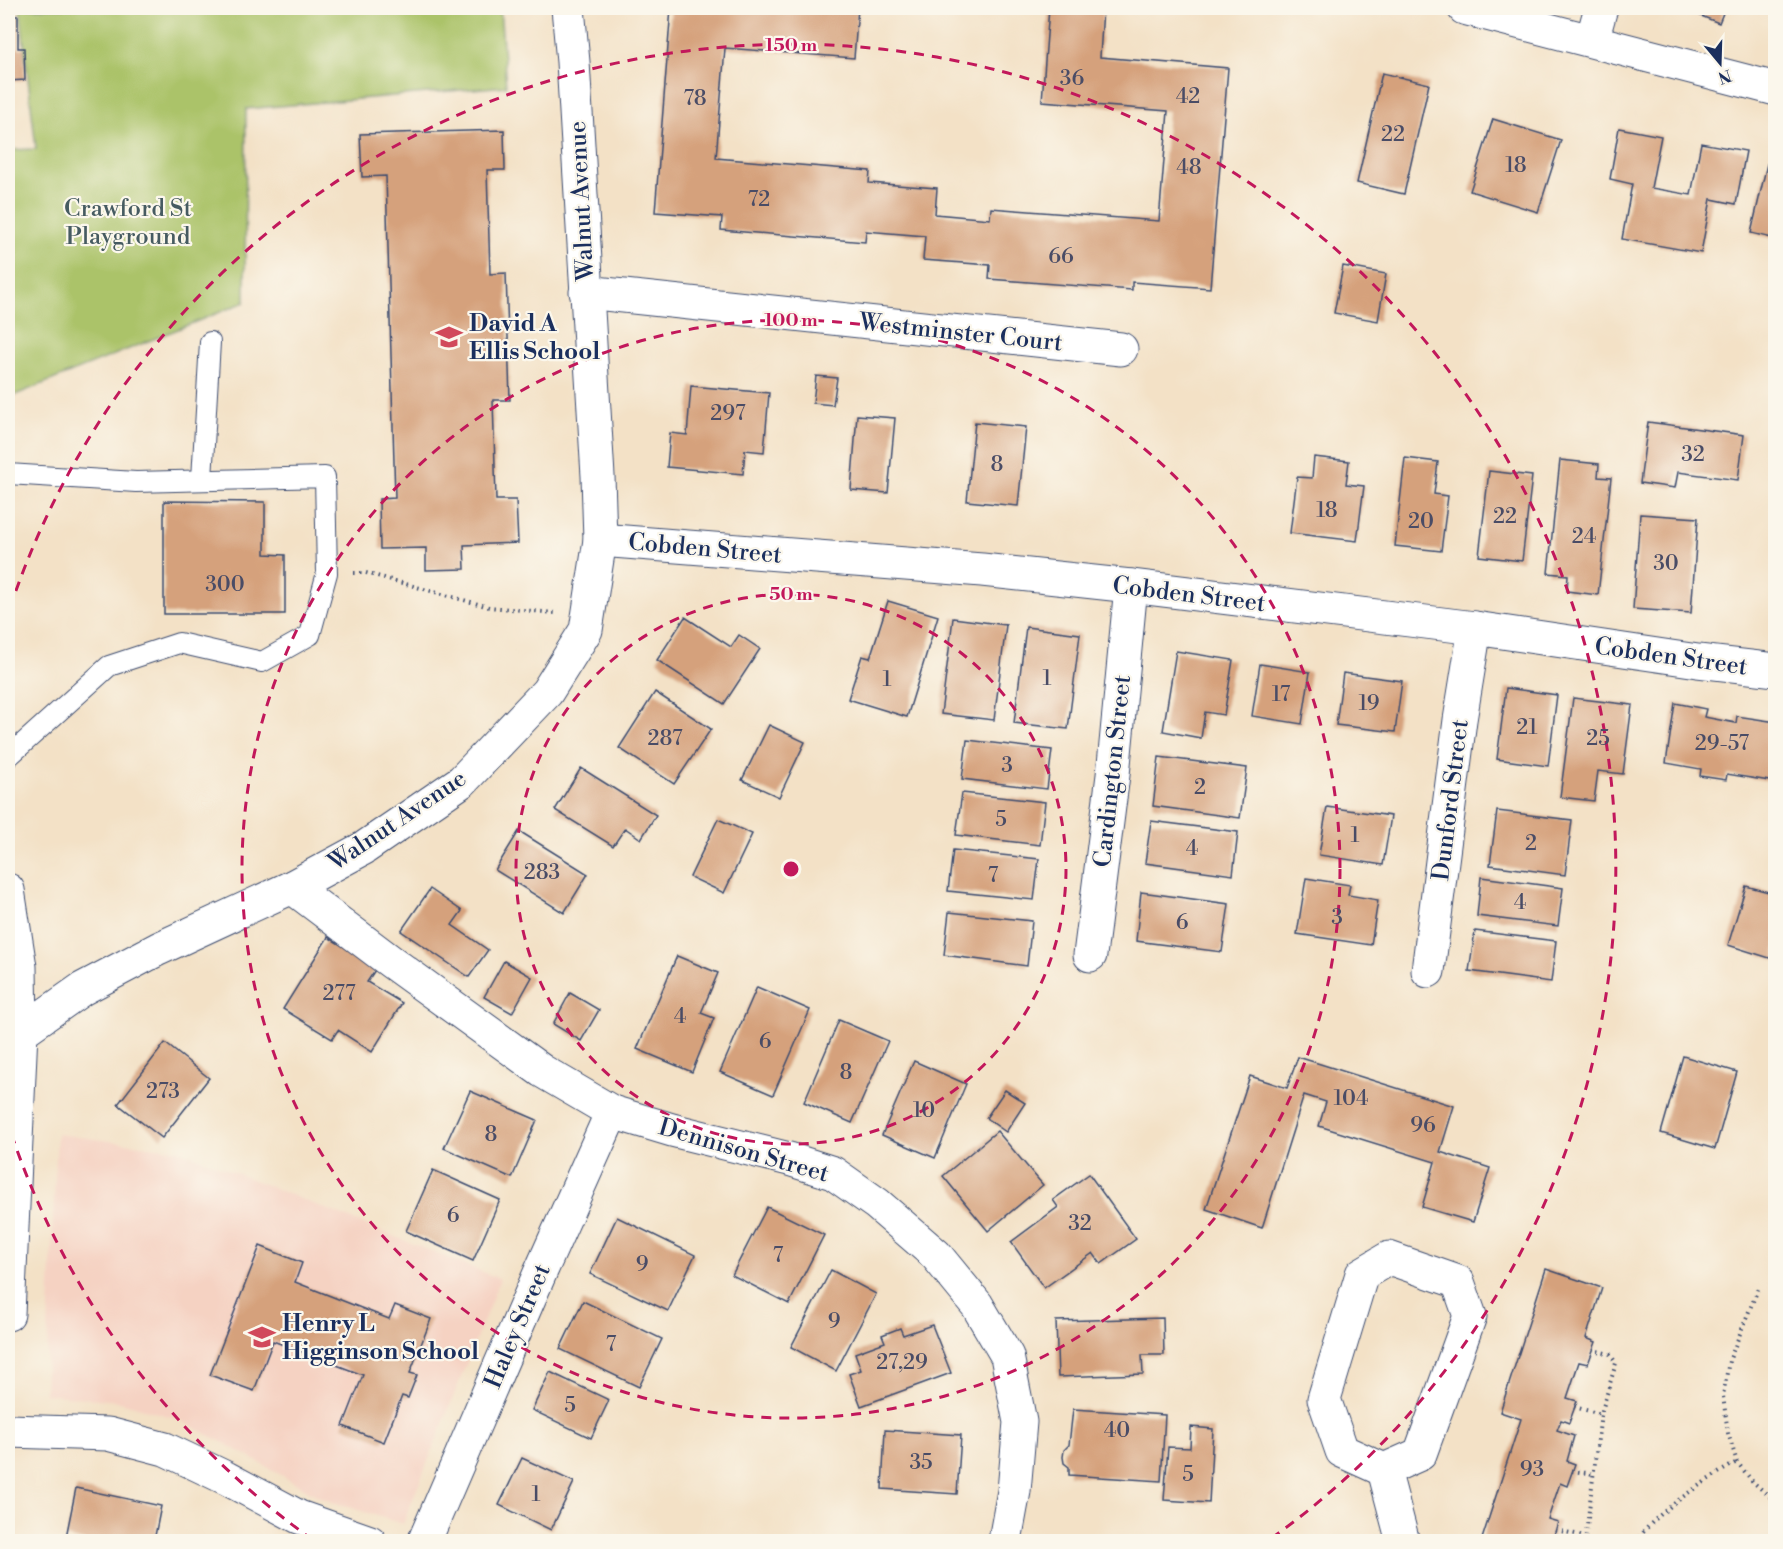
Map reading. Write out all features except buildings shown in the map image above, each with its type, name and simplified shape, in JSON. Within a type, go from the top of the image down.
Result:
[{"type":"street","name":"Walnut Avenue","points":[[14,1031],[101,979],[158,949],[292,886],[364,848],[462,781],[547,692],[586,630],[600,540],[598,476],[568,8]]},
{"type":"street","points":[[1464,8],[1776,89]]},
{"type":"street","points":[[1592,40],[1601,8]]},
{"type":"street","name":"Westminster Court","points":[[586,292],[1121,350]]},
{"type":"street","name":"Cobden Street","points":[[600,540],[982,570],[1131,586],[1475,628],[1698,661],[1776,670]]},
{"type":"street","name":"Cardington Street","points":[[1090,955],[1113,775],[1131,586]]},
{"type":"street","name":"Dunford Street","points":[[1428,971],[1460,720],[1475,628]]},
{"type":"street","name":"Dennison Street","points":[[292,886],[390,961],[542,1071],[612,1112],[833,1173],[877,1204],[936,1255],[977,1305],[1007,1356],[1020,1422],[1014,1491],[1006,1535]]},
{"type":"street","points":[[8,890],[20,967],[14,1031],[8,1314]]},
{"type":"street","name":"Haley Street","points":[[424,1542],[612,1112]]},
{"type":"street","points":[[1389,1258],[1458,1282],[1470,1316],[1420,1454],[1384,1470],[1342,1451],[1324,1399],[1362,1274],[1389,1258]]},
{"type":"street","points":[[8,1431],[108,1434],[165,1449],[299,1517],[370,1542]]},
{"type":"street","points":[[1384,1470],[1403,1542]]},
{"type":"lane","points":[[202,479],[210,342]]},
{"type":"lane","points":[[8,474],[136,482],[325,477],[327,573],[310,635],[262,662],[179,643],[109,666],[8,757]]},
{"type":"path","points":[[352,573],[366,573],[489,607],[558,614]]},
{"type":"path","points":[[1758,1289],[1729,1361],[1723,1396],[1728,1433],[1737,1462],[1753,1482],[1776,1502]]},
{"type":"path","points":[[1556,1530],[1585,1539],[1601,1414],[1616,1363],[1610,1354],[1593,1350]]},
{"type":"path","points":[[1574,1407],[1601,1414]]},
{"type":"path","points":[[1636,1542],[1643,1530],[1685,1496],[1737,1462]]},
{"type":"path","points":[[1572,1471],[1594,1474]]},
{"type":"shaded area","name":"Henry L Higginson School","points":[[57,1134],[179,1150],[500,1279],[403,1524],[323,1499],[178,1419],[117,1401],[45,1394]]},
{"type":"green space","name":"Crawford St Playground","points":[[20,8],[500,8],[506,86],[246,109],[245,302],[8,398],[8,150],[36,149]]},
{"type":"place","name":"David A Ellis School","points":[[449,337]]},
{"type":"place","name":"Henry L Higginson School","points":[[262,1337]]}]
